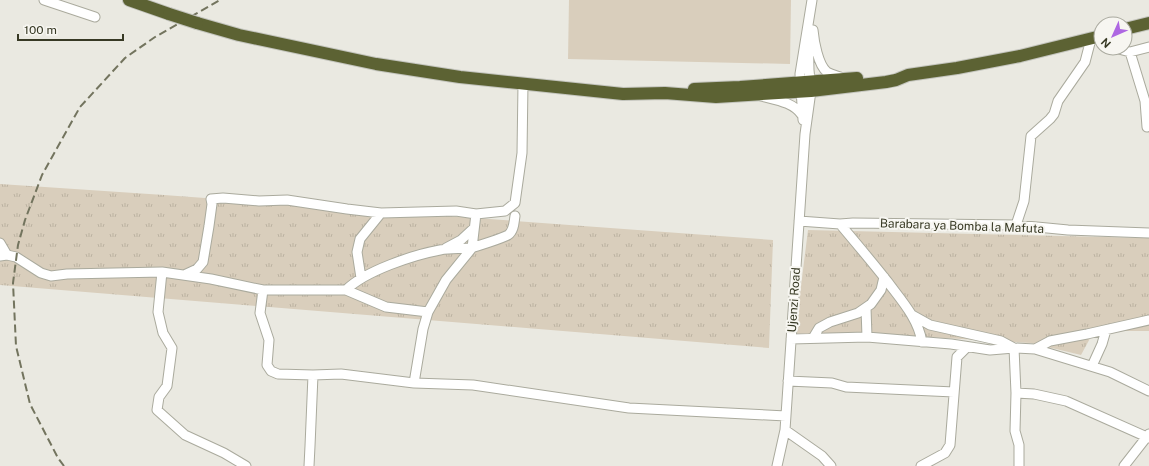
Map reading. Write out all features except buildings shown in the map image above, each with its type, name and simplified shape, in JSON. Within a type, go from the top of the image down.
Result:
[{"type":"highway","points":[[129,0],[197,23],[239,35],[376,64],[460,77],[622,94],[665,94],[716,97],[757,95],[846,79],[897,73],[908,75]]},
{"type":"highway","points":[[1133,27],[1149,23]]},
{"type":"highway","points":[[665,94],[687,89],[886,82],[908,75],[989,62],[1093,39]]},
{"type":"street","points":[[44,0],[95,17]]},
{"type":"street","name":"Ujenzi Road","points":[[777,466],[786,430],[805,134],[806,86],[804,43],[808,29],[812,0]]},
{"type":"street","points":[[811,11],[813,33],[818,57],[823,67],[828,72],[846,79]]},
{"type":"street","points":[[1016,225],[1025,194],[1031,136],[1054,114],[1058,101],[1085,62],[1093,47]]},
{"type":"street","points":[[1133,51],[1149,47]]},
{"type":"street","points":[[1131,56],[1145,101],[1147,127]]},
{"type":"street","points":[[211,279],[205,270],[203,262],[212,204],[211,199],[223,198],[259,201],[287,200],[347,210],[381,212],[456,211],[476,214],[505,211],[515,203],[522,153],[523,84]]},
{"type":"street","name":"Ujenzi Road","points":[[805,134],[802,115],[806,86]]},
{"type":"street","points":[[757,95],[787,103],[795,107],[802,115]]},
{"type":"street","points":[[362,278],[357,252],[360,239],[381,212]]},
{"type":"street","points":[[414,383],[423,329],[428,312],[446,280],[472,248],[476,214]]},
{"type":"street","points":[[443,249],[472,248],[508,235],[512,230],[515,216]]},
{"type":"street","name":"Barabara ya Bomba la Mafuta","points":[[799,221],[840,224],[1016,225],[1068,230],[1149,234]]},
{"type":"street","points":[[840,224],[884,277],[912,315],[920,331],[922,342]]},
{"type":"street","points":[[346,290],[351,284],[378,270],[443,249],[461,240],[474,228]]},
{"type":"street","points":[[0,243],[4,255],[16,257],[41,273],[51,276],[162,272],[211,279],[263,290],[346,290],[386,307],[428,312]]},
{"type":"street","points":[[184,275],[197,269],[203,262]]},
{"type":"street","points":[[162,272],[158,312],[163,333],[172,348],[167,386],[159,397],[157,410],[173,426],[185,435],[224,453],[246,466]]},
{"type":"street","points":[[813,338],[819,328],[866,308],[882,290],[884,277]]},
{"type":"street","points":[[263,290],[260,313],[269,340],[267,365],[271,371],[278,374],[341,374],[414,383],[472,385],[629,408],[786,416]]},
{"type":"street","points":[[866,308],[867,338]]},
{"type":"street","points":[[912,315],[930,325],[1001,341],[1014,348]]},
{"type":"street","points":[[1035,349],[1050,341],[1149,320]]},
{"type":"street","points":[[1092,366],[1102,344],[1106,330]]},
{"type":"street","points":[[791,339],[867,338],[951,344],[990,350],[1014,348],[1035,349],[1110,372],[1149,391]]},
{"type":"street","points":[[922,466],[945,453],[950,445],[957,357],[951,344]]},
{"type":"street","points":[[957,357],[967,347]]},
{"type":"street","points":[[1014,348],[1016,393],[1015,431],[1019,445],[1019,466]]},
{"type":"street","points":[[309,466],[312,375]]},
{"type":"street","points":[[788,381],[832,383],[846,387],[954,392]]},
{"type":"street","points":[[1016,393],[1034,394],[1066,401],[1148,436],[1124,466]]},
{"type":"street","points":[[786,430],[822,456],[831,466]]},
{"type":"green space","points":[[569,0],[791,0],[790,64],[568,59]]},
{"type":"green space","points":[[0,184],[773,240],[769,348],[0,285]]},
{"type":"green space","points":[[808,230],[1149,238],[1149,331],[1094,331],[1081,355],[1031,343],[858,333],[795,334]]},
{"type":"railway","points":[[64,466],[58,458],[30,404],[16,346],[13,283],[18,245],[25,220],[42,175],[80,107],[125,58],[155,37],[220,0]]}]
